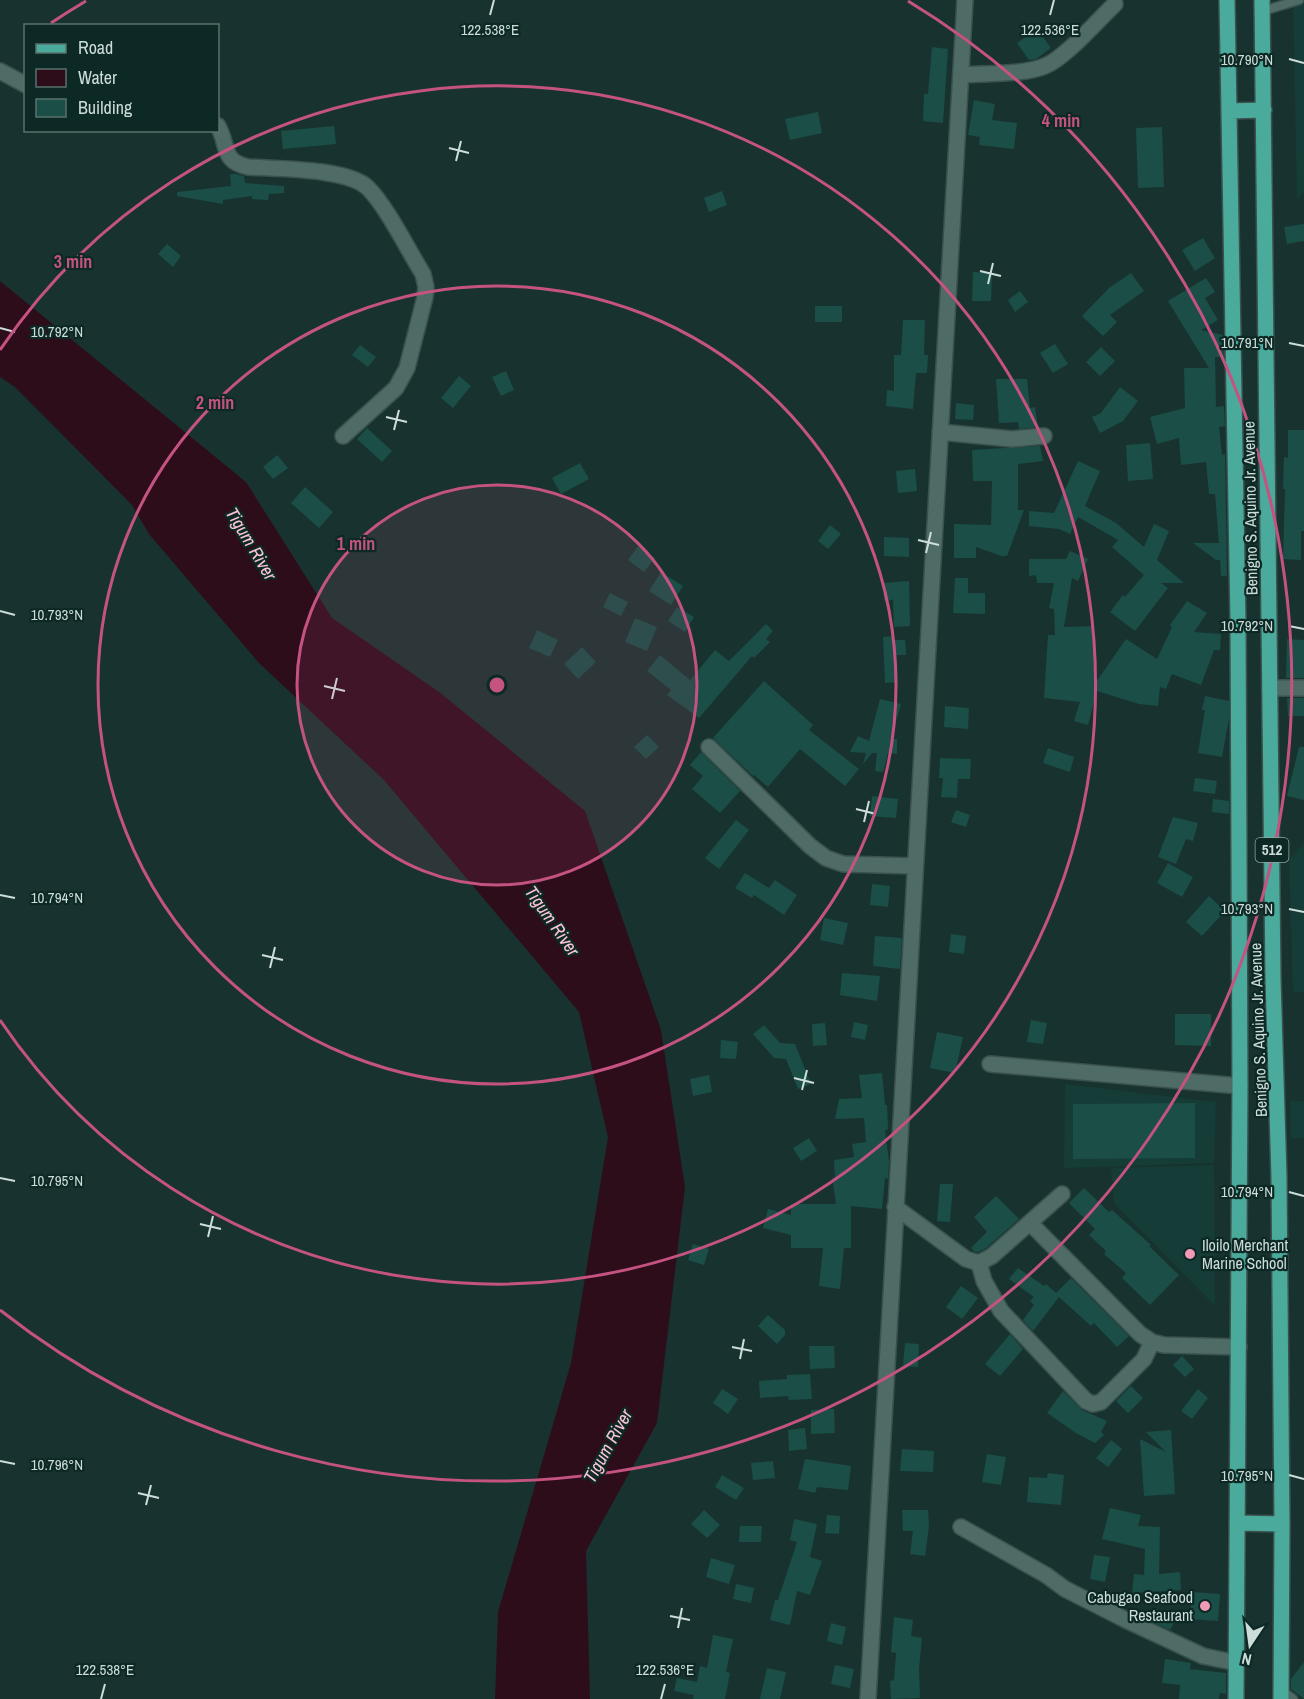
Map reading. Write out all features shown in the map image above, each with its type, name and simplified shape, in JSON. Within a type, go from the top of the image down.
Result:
[{"type":"main road","name":"Benigno S. Aquino Jr. Avenue","points":[[1227,0],[1238,621],[1240,1086],[1236,1699]]},
{"type":"main road","name":"Benigno S. Aquino Jr. Avenue","points":[[1263,5],[1273,979],[1279,1137],[1285,1696]]},
{"type":"main road","points":[[1229,111],[1264,110]]},
{"type":"main road","points":[[1237,1523],[1282,1524]]},
{"type":"street","points":[[868,1699],[965,0]]},
{"type":"street","points":[[961,75],[1029,70],[1044,66],[1057,60],[1115,4]]},
{"type":"street","points":[[0,71],[24,84]]},
{"type":"street","points":[[219,129],[229,158],[235,164],[344,175],[368,187],[423,274],[426,287],[425,297],[407,368],[396,388],[343,436]]},
{"type":"street","points":[[940,432],[1000,438],[1044,436]]},
{"type":"street","points":[[1270,688],[1304,688]]},
{"type":"street","points":[[709,747],[810,846],[826,858],[843,864],[915,866]]},
{"type":"street","points":[[990,1064],[1240,1086]]},
{"type":"street","points":[[896,1208],[966,1259],[979,1263],[992,1256],[1062,1194]]},
{"type":"street","points":[[1030,1223],[1140,1334],[1152,1342],[1164,1345],[1239,1347]]},
{"type":"street","points":[[979,1263],[984,1281],[1001,1311],[1086,1401],[1094,1404],[1101,1402],[1144,1359],[1152,1342]]},
{"type":"street","points":[[961,1527],[1046,1575],[1065,1589],[1126,1620],[1203,1656],[1237,1663]]},
{"type":"lane","points":[[1263,5],[1299,0]]},
{"type":"shaded area","points":[[1293,0],[1304,0],[1304,192],[1297,198]]},
{"type":"shaded area","points":[[1304,844],[1304,992],[1293,992],[1289,859]]},
{"type":"shaded area","points":[[1065,1084],[1216,1102],[1214,1163],[1064,1168]]},
{"type":"shaded area","points":[[1290,1101],[1304,1101],[1304,1138],[1291,1138]]},
{"type":"shaded area","name":"Iloilo Merchant Marine School","points":[[1214,1165],[1215,1306],[1114,1203],[1111,1168]]},
{"type":"water","name":"Tigum River","points":[[0,281],[246,482],[332,618],[439,692],[585,811],[661,1030],[685,1187],[657,1423],[586,1551],[590,1699],[495,1699],[498,1612],[571,1363],[608,1137],[579,1012],[384,780],[259,663],[149,534],[132,505],[15,387],[0,377]]},
{"type":"building","points":[[1037,29],[1051,48],[1036,59],[1029,60],[1017,43]]},
{"type":"building","points":[[932,47],[948,49],[943,123],[923,121],[924,94],[928,94]]},
{"type":"building","points":[[974,100],[995,104],[992,120],[1017,123],[1014,149],[979,145],[980,137],[968,135]]},
{"type":"building","points":[[818,112],[822,133],[790,140],[785,119]]},
{"type":"building","points":[[334,126],[336,144],[283,149],[281,131]]},
{"type":"building","points":[[1162,127],[1164,187],[1138,188],[1136,128]]},
{"type":"building","points":[[230,174],[244,176],[245,183],[284,186],[284,193],[269,194],[268,200],[252,199],[252,196],[223,200],[223,204],[177,196],[177,192],[231,186]]},
{"type":"building","points":[[722,191],[727,205],[709,212],[704,198]]},
{"type":"building","points":[[1304,224],[1304,241],[1287,244],[1284,227]]},
{"type":"building","points":[[1203,238],[1215,258],[1195,271],[1182,250]]},
{"type":"building","points":[[167,244],[181,256],[173,267],[158,254]]},
{"type":"building","points":[[973,272],[992,273],[991,301],[972,301]]},
{"type":"building","points":[[1131,273],[1144,291],[1110,315],[1117,322],[1103,336],[1082,316],[1109,288]]},
{"type":"building","points":[[1206,278],[1215,292],[1205,298],[1218,320],[1201,330],[1223,335],[1224,357],[1215,357],[1216,407],[1224,406],[1225,426],[1219,427],[1222,455],[1225,454],[1227,576],[1221,576],[1220,560],[1216,560],[1193,543],[1219,543],[1215,494],[1209,494],[1206,462],[1181,465],[1179,438],[1157,444],[1150,417],[1185,408],[1184,368],[1209,368],[1168,301]]},
{"type":"building","points":[[1020,291],[1028,302],[1015,312],[1008,300]]},
{"type":"building","points":[[815,306],[842,306],[842,322],[815,322]]},
{"type":"building","points":[[903,320],[925,320],[924,355],[928,355],[927,373],[916,373],[913,409],[886,406],[887,390],[894,391],[894,355],[901,355]]},
{"type":"building","points":[[1055,344],[1068,364],[1053,373],[1040,353]]},
{"type":"building","points":[[360,345],[376,357],[368,367],[352,355]]},
{"type":"building","points":[[1101,347],[1115,361],[1100,376],[1086,362]]},
{"type":"building","points":[[506,371],[514,390],[501,396],[492,377]]},
{"type":"building","points":[[459,376],[471,386],[453,408],[441,398]]},
{"type":"building","points":[[996,379],[1027,379],[1030,408],[1035,407],[1038,427],[1019,429],[1018,422],[999,423]]},
{"type":"building","points":[[1120,387],[1138,401],[1123,421],[1100,433],[1092,417],[1101,413]]},
{"type":"building","points":[[956,403],[974,405],[973,420],[955,419]]},
{"type":"building","points":[[367,428],[392,451],[382,462],[357,439]]},
{"type":"building","points":[[1288,430],[1304,430],[1304,531],[1301,531],[1301,560],[1283,559],[1284,457],[1288,458]]},
{"type":"building","points":[[1150,443],[1153,479],[1128,481],[1126,445]]},
{"type":"building","points":[[1040,446],[1043,461],[1018,464],[1018,510],[1024,510],[1007,556],[976,547],[976,558],[954,558],[954,524],[991,525],[992,481],[973,481],[972,450]]},
{"type":"building","points":[[277,455],[288,468],[273,479],[263,467]]},
{"type":"building","points":[[1078,461],[1100,471],[1085,506],[1116,523],[1144,547],[1154,524],[1169,531],[1157,560],[1184,583],[1161,583],[1168,588],[1135,631],[1110,612],[1123,595],[1125,597],[1144,575],[1112,547],[1118,540],[1078,517],[1070,534],[1059,529],[1029,526],[1029,511],[1054,513]]},
{"type":"building","points":[[580,463],[589,479],[561,494],[552,478]]},
{"type":"building","points":[[915,469],[917,491],[898,493],[896,471]]},
{"type":"building","points":[[305,487],[333,512],[319,528],[291,503]]},
{"type":"building","points":[[830,525],[841,534],[828,549],[818,541]]},
{"type":"building","points":[[884,537],[909,538],[909,557],[884,556]]},
{"type":"building","points":[[638,546],[655,558],[644,572],[628,560]]},
{"type":"building","points":[[1070,551],[1088,559],[1078,581],[1072,578],[1064,627],[1093,626],[1096,682],[1126,639],[1157,659],[1172,627],[1170,625],[1187,601],[1207,613],[1194,632],[1221,634],[1220,650],[1214,650],[1201,685],[1172,674],[1166,689],[1160,687],[1158,706],[1139,704],[1097,691],[1088,725],[1074,721],[1080,702],[1044,698],[1048,635],[1055,635],[1054,609],[1049,608],[1054,583],[1037,583],[1036,575],[1029,576],[1029,559],[1066,559]]},
{"type":"building","points":[[661,572],[683,586],[671,605],[649,591]]},
{"type":"building","points":[[955,578],[968,578],[968,593],[985,593],[985,614],[953,613]]},
{"type":"building","points":[[909,581],[910,626],[894,627],[893,600],[884,601],[883,583]]},
{"type":"building","points":[[610,593],[628,602],[621,616],[603,607]]},
{"type":"building","points":[[677,607],[694,617],[685,632],[668,621]]},
{"type":"building","points":[[635,618],[657,627],[647,651],[625,642]]},
{"type":"building","points":[[766,624],[773,631],[766,639],[770,642],[754,658],[752,656],[699,718],[667,695],[671,690],[647,671],[660,655],[690,680],[715,650],[729,661]]},
{"type":"building","points":[[537,630],[558,640],[550,657],[529,648]]},
{"type":"building","points":[[894,636],[894,640],[905,640],[906,655],[896,655],[898,682],[885,683],[883,637]]},
{"type":"building","points":[[1287,639],[1304,640],[1304,678],[1286,678]]},
{"type":"building","points":[[582,647],[596,662],[578,679],[564,664]]},
{"type":"building","points":[[764,681],[813,725],[809,730],[859,769],[845,786],[800,749],[768,787],[713,738]]},
{"type":"building","points":[[1205,696],[1229,701],[1229,718],[1222,757],[1198,753]]},
{"type":"building","points":[[1287,698],[1304,698],[1304,716],[1288,716]]},
{"type":"building","points":[[880,699],[901,704],[891,739],[897,739],[897,754],[888,753],[883,772],[875,771],[877,753],[872,753],[863,764],[866,753],[850,752],[858,736],[869,741]]},
{"type":"building","points":[[945,706],[969,708],[968,729],[944,727]]},
{"type":"building","points":[[647,735],[659,747],[646,759],[634,747]]},
{"type":"building","points":[[1299,747],[1304,747],[1304,800],[1287,796]]},
{"type":"building","points":[[1048,748],[1074,757],[1070,772],[1043,763]]},
{"type":"building","points":[[701,752],[740,791],[720,813],[692,789],[703,776],[690,765]]},
{"type":"building","points":[[940,758],[971,759],[970,779],[958,779],[957,798],[941,797],[943,778],[939,778]]},
{"type":"building","points":[[1195,778],[1217,781],[1215,794],[1193,791]]},
{"type":"building","points":[[872,796],[898,799],[896,818],[870,816]]},
{"type":"building","points":[[1213,799],[1229,801],[1229,814],[1212,812]]},
{"type":"building","points":[[956,810],[970,815],[966,827],[951,822]]},
{"type":"building","points":[[1173,817],[1198,823],[1193,841],[1186,839],[1176,864],[1158,857]]},
{"type":"building","points":[[736,820],[749,830],[719,869],[705,858]]},
{"type":"building","points":[[1168,863],[1193,877],[1182,897],[1157,883]]},
{"type":"building","points":[[745,873],[769,888],[775,880],[797,895],[784,915],[754,895],[752,898],[735,888]]},
{"type":"building","points":[[872,884],[890,886],[888,907],[870,905]]},
{"type":"building","points":[[1209,896],[1225,911],[1202,936],[1186,922]]},
{"type":"building","points":[[824,918],[848,923],[843,945],[820,940]]},
{"type":"building","points":[[951,934],[966,936],[964,954],[949,952]]},
{"type":"building","points":[[875,936],[902,938],[900,969],[873,966]]},
{"type":"building","points":[[842,973],[880,976],[877,1001],[840,995]]},
{"type":"building","points":[[1175,1014],[1211,1014],[1211,1046],[1175,1045]]},
{"type":"building","points":[[1031,1020],[1047,1023],[1043,1044],[1027,1042]]},
{"type":"building","points":[[854,1022],[868,1025],[865,1040],[851,1037]]},
{"type":"building","points":[[825,1023],[827,1045],[813,1046],[812,1024]]},
{"type":"building","points":[[764,1025],[780,1043],[795,1044],[811,1084],[798,1089],[786,1059],[774,1058],[753,1034]]},
{"type":"building","points":[[937,1032],[963,1037],[955,1073],[930,1068]]},
{"type":"building","points":[[721,1040],[738,1042],[736,1059],[720,1058]]},
{"type":"building","points":[[882,1073],[885,1105],[887,1105],[888,1129],[885,1130],[889,1161],[882,1209],[851,1206],[851,1248],[844,1248],[840,1289],[819,1286],[823,1248],[791,1248],[791,1235],[763,1228],[768,1209],[791,1215],[791,1204],[836,1204],[832,1176],[835,1181],[834,1160],[854,1157],[852,1144],[866,1142],[864,1118],[835,1119],[839,1099],[862,1098],[859,1075]]},
{"type":"building","points":[[709,1075],[712,1092],[693,1096],[690,1079]]},
{"type":"building","points":[[1195,1103],[1195,1158],[1073,1159],[1073,1104]]},
{"type":"building","points":[[809,1138],[817,1151],[801,1161],[793,1148]]},
{"type":"building","points":[[940,1184],[953,1184],[950,1222],[937,1221]]},
{"type":"building","points":[[1084,1188],[1109,1212],[1112,1210],[1151,1245],[1149,1246],[1179,1275],[1150,1305],[1122,1278],[1126,1273],[1104,1254],[1106,1251],[1089,1235],[1095,1229],[1069,1203]]},
{"type":"building","points":[[996,1196],[1019,1219],[986,1248],[975,1252],[971,1248],[987,1232],[974,1217]]},
{"type":"building","points":[[693,1244],[709,1249],[704,1265],[688,1260]]},
{"type":"building","points":[[1018,1268],[1044,1286],[1046,1284],[1056,1293],[1071,1278],[1129,1336],[1117,1347],[1094,1323],[1091,1326],[1059,1297],[1033,1331],[1023,1320],[1034,1305],[1030,1301],[1034,1297],[1009,1279]]},
{"type":"building","points":[[961,1286],[978,1298],[962,1319],[946,1307]]},
{"type":"building","points":[[768,1315],[785,1330],[785,1335],[777,1344],[758,1326]]},
{"type":"building","points":[[1010,1334],[1023,1349],[1000,1376],[985,1364]]},
{"type":"building","points":[[905,1343],[919,1344],[918,1367],[903,1366]]},
{"type":"building","points":[[809,1346],[834,1346],[835,1368],[810,1369]]},
{"type":"building","points":[[1182,1356],[1194,1369],[1185,1377],[1173,1365]]},
{"type":"building","points":[[810,1374],[812,1399],[789,1400],[788,1396],[760,1398],[759,1381],[787,1379],[787,1375]]},
{"type":"building","points":[[1131,1386],[1143,1398],[1128,1413],[1116,1401]]},
{"type":"building","points":[[722,1389],[738,1399],[728,1414],[713,1403]]},
{"type":"building","points":[[1198,1389],[1208,1398],[1192,1419],[1181,1411]]},
{"type":"building","points":[[1063,1391],[1082,1410],[1107,1421],[1101,1432],[1104,1435],[1095,1443],[1047,1413]]},
{"type":"building","points":[[834,1409],[835,1433],[811,1434],[811,1410]]},
{"type":"building","points":[[805,1428],[807,1449],[789,1451],[788,1430]]},
{"type":"building","points":[[1171,1430],[1175,1494],[1144,1496],[1140,1439],[1166,1452],[1146,1432]]},
{"type":"building","points":[[1111,1440],[1122,1449],[1108,1467],[1096,1458]]},
{"type":"building","points":[[902,1449],[934,1451],[933,1472],[900,1471]]},
{"type":"building","points":[[987,1454],[1006,1457],[1001,1485],[982,1482]]},
{"type":"building","points":[[805,1459],[851,1466],[848,1490],[817,1487],[815,1493],[798,1489]]},
{"type":"building","points":[[773,1461],[775,1478],[753,1480],[751,1463]]},
{"type":"building","points":[[1048,1473],[1064,1475],[1061,1505],[1027,1502],[1029,1477],[1047,1478]]},
{"type":"building","points":[[722,1475],[744,1488],[736,1500],[715,1487]]},
{"type":"building","points":[[1110,1508],[1141,1515],[1138,1526],[1160,1527],[1159,1574],[1180,1572],[1181,1590],[1132,1593],[1134,1574],[1144,1575],[1145,1549],[1102,1539]]},
{"type":"building","points":[[704,1510],[720,1525],[707,1538],[691,1524]]},
{"type":"building","points":[[902,1510],[928,1510],[929,1526],[925,1556],[910,1554],[913,1531],[903,1531]]},
{"type":"building","points":[[827,1515],[840,1516],[839,1534],[825,1533]]},
{"type":"building","points":[[794,1519],[817,1524],[810,1557],[822,1561],[810,1595],[797,1591],[790,1625],[770,1620],[775,1600],[778,1600],[797,1542],[790,1540]]},
{"type":"building","points":[[740,1526],[762,1526],[761,1542],[739,1542]]},
{"type":"building","points":[[1094,1555],[1110,1557],[1105,1582],[1090,1579]]},
{"type":"building","points":[[711,1558],[735,1565],[729,1584],[706,1577]]},
{"type":"building","points":[[736,1584],[754,1588],[751,1603],[733,1599]]},
{"type":"building","name":"Cabugao Seafood Restaurant","points":[[1192,1592],[1220,1594],[1218,1621],[1189,1619]]},
{"type":"building","points":[[1157,1609],[1176,1619],[1170,1630],[1151,1621]]},
{"type":"building","points":[[894,1617],[913,1620],[911,1636],[922,1638],[919,1669],[920,1698],[891,1699],[890,1681],[894,1680],[896,1653],[891,1652]]},
{"type":"building","points":[[831,1623],[846,1627],[842,1645],[827,1641]]},
{"type":"building","points":[[713,1635],[733,1639],[726,1672],[730,1673],[725,1699],[693,1699],[694,1695],[674,1691],[677,1678],[697,1682],[700,1666],[707,1668]]},
{"type":"building","points":[[1165,1659],[1191,1663],[1190,1669],[1226,1673],[1226,1694],[1220,1693],[1219,1699],[1179,1699],[1180,1685],[1162,1683]]},
{"type":"building","points":[[1304,1662],[1304,1699],[1291,1689],[1291,1679]]},
{"type":"building","points":[[835,1665],[854,1669],[850,1688],[831,1684]]},
{"type":"building","points":[[767,1668],[786,1672],[780,1699],[760,1699]]},
{"type":"place","name":"Iloilo Merchant Marine School","points":[[1190,1254]]},
{"type":"place","name":"Cabugao Seafood Restaurant","points":[[1205,1606]]}]
